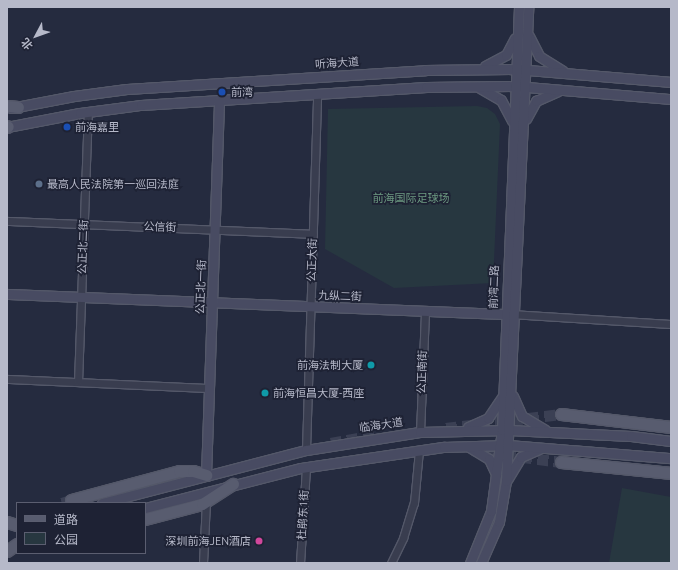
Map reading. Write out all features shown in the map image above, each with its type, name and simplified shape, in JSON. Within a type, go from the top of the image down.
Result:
[{"type":"main road","name":"前湾二路","points":[[506,430],[503,392],[505,314],[518,7]]},
{"type":"main road","name":"前湾二路","points":[[481,563],[499,522],[504,445],[512,385],[528,7]]},
{"type":"main road","points":[[528,25],[532,44],[540,56],[566,72]]},
{"type":"main road","points":[[477,68],[495,63],[506,55],[518,29]]},
{"type":"main road","name":"听海大道","points":[[11,107],[127,89],[477,68],[566,72],[671,82]]},
{"type":"main road","points":[[475,86],[501,100],[509,112],[513,129]]},
{"type":"main road","points":[[7,127],[88,111],[219,100],[475,86],[525,86],[671,99]]},
{"type":"main road","points":[[523,130],[528,113],[536,102],[547,94],[563,90]]},
{"type":"main road","name":"公正北一街","points":[[206,475],[219,100]]},
{"type":"main road","name":"九纵二街","points":[[7,294],[505,314]]},
{"type":"main road","points":[[512,385],[516,404],[522,416],[548,432]]},
{"type":"main road","points":[[464,429],[492,415],[503,392]]},
{"type":"main road","points":[[561,414],[671,426]]},
{"type":"main road","name":"临海大道","points":[[106,502],[306,450],[420,432],[464,429],[506,430],[631,436],[671,441]]},
{"type":"main road","points":[[146,508],[233,484],[306,467],[419,450],[465,446],[504,445],[671,458]]},
{"type":"main road","points":[[465,446],[478,450],[489,459],[502,479],[521,457],[544,448]]},
{"type":"main road","points":[[561,462],[671,474]]},
{"type":"main road","points":[[71,500],[179,471],[193,471],[206,475]]},
{"type":"main road","name":"前湾二路","points":[[470,563],[487,525],[502,479]]},
{"type":"main road","points":[[146,520],[206,502],[233,484]]},
{"type":"main road","points":[[7,551],[16,544]]},
{"type":"street","name":"公正大街","points":[[306,450],[317,94]]},
{"type":"street","name":"公正北二街","points":[[78,382],[88,111]]},
{"type":"street","name":"公信街","points":[[7,221],[313,234]]},
{"type":"street","name":"公正南街","points":[[420,432],[424,311]]},
{"type":"street","name":"九纵二街","points":[[505,314],[671,324]]},
{"type":"street","points":[[7,379],[209,388]]},
{"type":"street","points":[[391,563],[403,538],[414,503],[419,450]]},
{"type":"street","name":"杜鹃东1街","points":[[300,563],[306,467]]},
{"type":"street","points":[[203,563],[206,502]]},
{"type":"green space","name":"前海国际足球场","points":[[477,106],[487,108],[495,114],[500,124],[493,283],[394,288],[325,249],[328,109]]},
{"type":"green space","points":[[622,488],[671,497],[671,563],[609,563]]},
{"type":"tunnel","points":[[446,428],[561,414]]},
{"type":"tunnel","points":[[331,443],[375,435]]},
{"type":"tunnel","points":[[472,450],[561,462]]},
{"type":"tunnel","points":[[65,502],[71,500]]},
{"type":"place","name":"前湾","points":[[222,92]]},
{"type":"place","name":"前海嘉里","points":[[67,127]]},
{"type":"place","name":"最高人民法院第一巡回法庭","points":[[39,184]]},
{"type":"place","name":"前海法制大厦","points":[[371,365]]},
{"type":"place","name":"前海恒昌大厦-西座","points":[[265,393]]},
{"type":"place","name":"深圳前海JEN酒店","points":[[259,541]]}]
